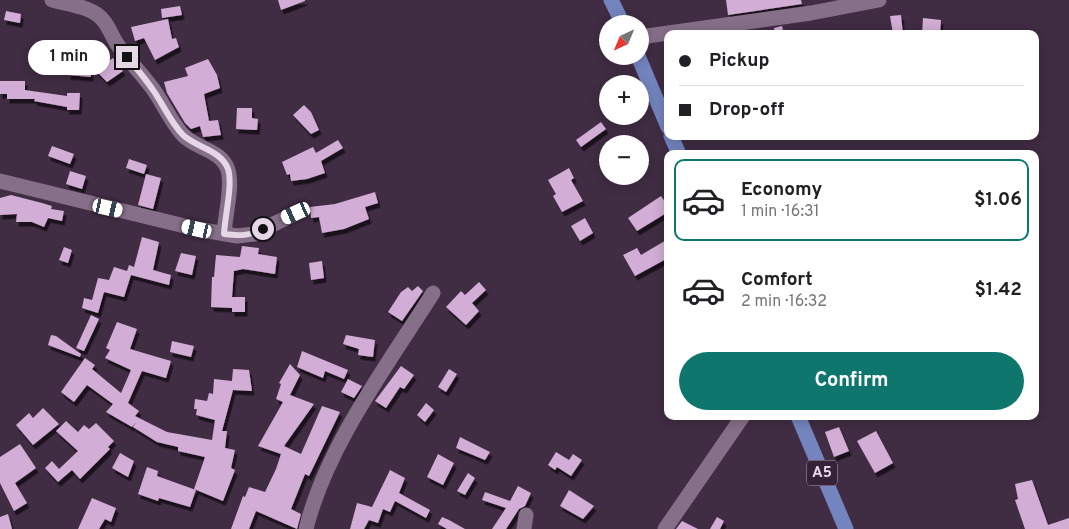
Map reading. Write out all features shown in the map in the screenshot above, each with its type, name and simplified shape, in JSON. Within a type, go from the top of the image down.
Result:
[{"type":"main road","points":[[611,0],[618,15]]},
{"type":"main road","points":[[642,65],[664,118]]},
{"type":"main road","name":"A5","points":[[800,420],[846,529]]},
{"type":"street","points":[[52,0],[79,7],[98,15],[106,23],[116,44],[153,89],[181,133],[191,142],[215,153],[222,160],[230,181],[224,234]]},
{"type":"street","points":[[685,30],[811,13],[879,0]]},
{"type":"street","points":[[649,35],[664,33]]},
{"type":"street","points":[[0,181],[237,236],[254,234],[296,213]]},
{"type":"street","points":[[306,529],[310,513],[336,452],[365,399],[433,293]]},
{"type":"street","points":[[665,529],[740,420]]},
{"type":"building","points":[[278,0],[305,0],[305,1],[281,10]]},
{"type":"building","points":[[726,0],[801,0],[802,4],[728,15]]},
{"type":"building","points":[[180,6],[182,15],[162,18],[161,9]]},
{"type":"building","points":[[6,11],[21,14],[20,23],[4,20]]},
{"type":"building","points":[[901,15],[903,30],[892,30],[890,16]]},
{"type":"building","points":[[923,18],[941,20],[940,30],[922,30]]},
{"type":"building","points":[[168,19],[172,39],[176,38],[179,47],[155,60],[144,38],[135,41],[131,27]]},
{"type":"building","points":[[782,26],[783,30],[774,30],[774,28]]},
{"type":"building","points":[[69,57],[90,57],[91,77],[68,75]]},
{"type":"building","points":[[113,58],[123,71],[107,82],[95,70]]},
{"type":"building","points":[[208,59],[217,75],[220,88],[204,94],[209,121],[218,120],[221,135],[203,137],[200,126],[191,129],[185,123],[167,93],[164,82],[188,76],[185,68]]},
{"type":"building","points":[[0,81],[25,81],[25,90],[67,96],[67,93],[80,93],[79,110],[67,110],[67,107],[34,101],[35,99],[7,99],[7,94],[0,94]]},
{"type":"building","points":[[304,105],[311,112],[319,130],[311,134],[293,115]]},
{"type":"building","points":[[237,108],[252,108],[252,118],[258,119],[257,130],[236,129]]},
{"type":"building","points":[[599,123],[606,129],[581,147],[576,140]]},
{"type":"building","points":[[338,140],[343,148],[321,161],[325,173],[307,179],[291,181],[290,174],[287,175],[282,162],[313,147],[316,153]]},
{"type":"building","points":[[52,146],[74,154],[70,164],[48,156]]},
{"type":"building","points":[[129,159],[147,165],[144,174],[126,168]]},
{"type":"building","points":[[569,168],[574,178],[571,180],[583,201],[562,212],[553,196],[556,194],[548,180]]},
{"type":"building","points":[[70,171],[86,176],[82,189],[66,184]]},
{"type":"building","points":[[146,174],[161,178],[153,209],[138,205]]},
{"type":"building","points":[[375,192],[378,203],[365,207],[369,219],[344,229],[322,233],[319,217],[311,218],[310,207],[335,204]]},
{"type":"building","points":[[11,195],[52,206],[51,209],[64,211],[62,221],[48,218],[44,227],[32,222],[16,222],[17,214],[0,215],[0,198]]},
{"type":"building","points":[[661,196],[664,200],[664,214],[637,231],[628,218]]},
{"type":"building","points":[[585,218],[593,233],[580,241],[571,226]]},
{"type":"building","points":[[142,237],[159,242],[153,270],[171,275],[169,285],[131,275],[124,297],[104,292],[98,313],[82,308],[84,298],[92,300],[98,278],[109,280],[114,267],[127,271],[129,265],[134,267]]},
{"type":"building","points":[[664,241],[664,260],[635,276],[623,255],[637,248],[641,255]]},
{"type":"building","points":[[242,246],[259,248],[258,254],[277,257],[275,274],[243,269],[234,271],[232,297],[245,297],[245,312],[232,312],[232,308],[211,307],[212,277],[214,277],[216,255],[240,257]]},
{"type":"building","points":[[64,247],[72,250],[68,263],[59,260]]},
{"type":"building","points":[[181,253],[196,256],[192,275],[175,271]]},
{"type":"building","points":[[322,261],[324,278],[311,280],[309,263]]},
{"type":"building","points":[[479,282],[486,290],[472,303],[479,311],[466,325],[446,307],[461,291],[465,295]]},
{"type":"building","points":[[418,286],[423,291],[402,321],[388,312],[401,292],[408,287],[412,291]]},
{"type":"building","points":[[91,315],[99,319],[84,351],[76,348]]},
{"type":"building","points":[[117,322],[137,329],[130,349],[171,361],[166,378],[142,371],[128,403],[139,411],[135,416],[167,432],[212,440],[215,420],[196,415],[197,409],[194,409],[195,399],[207,401],[209,393],[213,394],[214,379],[232,381],[233,369],[249,370],[252,391],[233,390],[222,431],[227,431],[225,448],[235,450],[231,468],[235,470],[223,501],[194,489],[205,457],[178,451],[178,447],[157,442],[133,427],[136,422],[132,427],[106,412],[113,404],[87,385],[74,402],[61,392],[85,358],[95,365],[92,369],[121,393],[131,370],[105,358],[110,350],[106,348]]},
{"type":"building","points":[[51,335],[56,336],[81,354],[80,357],[48,345]]},
{"type":"building","points":[[346,335],[375,340],[373,357],[358,355],[359,349],[343,344]]},
{"type":"building","points":[[172,341],[194,346],[191,357],[170,352]]},
{"type":"building","points":[[302,351],[348,370],[344,379],[325,371],[323,378],[297,367]]},
{"type":"building","points":[[290,364],[300,375],[290,395],[314,404],[284,446],[301,454],[322,406],[340,412],[309,476],[305,474],[291,509],[301,514],[297,529],[256,511],[249,529],[231,529],[243,496],[245,497],[249,487],[265,492],[276,469],[281,454],[258,446],[283,402],[276,399],[281,384],[279,383]]},
{"type":"building","points":[[401,366],[414,375],[404,389],[400,387],[386,408],[375,401]]},
{"type":"building","points":[[449,369],[457,374],[446,392],[438,387]]},
{"type":"building","points":[[348,379],[362,386],[354,398],[341,392]]},
{"type":"building","points":[[426,403],[434,410],[425,422],[417,415]]},
{"type":"building","points":[[43,408],[59,424],[33,445],[16,425],[29,413],[33,418]]},
{"type":"building","points":[[66,421],[78,432],[84,425],[89,429],[96,423],[114,441],[108,447],[110,449],[80,479],[72,470],[58,482],[45,468],[52,461],[59,469],[78,451],[56,431]]},
{"type":"building","points":[[839,427],[849,451],[834,457],[825,432]]},
{"type":"building","points":[[876,431],[893,463],[875,473],[857,441]]},
{"type":"building","points":[[460,437],[490,452],[485,460],[456,448]]},
{"type":"building","points":[[20,444],[36,468],[15,483],[27,503],[14,511],[0,483],[0,457]]},
{"type":"building","points":[[556,452],[569,460],[573,454],[582,460],[571,476],[557,467],[555,470],[548,465]]},
{"type":"building","points":[[120,453],[134,461],[128,477],[112,468]]},
{"type":"building","points":[[438,454],[454,463],[443,485],[427,477]]},
{"type":"building","points":[[147,467],[158,471],[157,476],[196,490],[190,507],[159,498],[158,501],[138,494]]},
{"type":"building","points":[[390,470],[405,478],[399,493],[430,510],[426,518],[395,501],[390,512],[383,509],[378,523],[369,520],[364,529],[350,529],[357,503],[372,507]]},
{"type":"building","points":[[468,473],[475,478],[465,495],[457,491]]},
{"type":"building","points":[[1032,480],[1048,525],[1069,518],[1069,529],[1025,529],[1015,500],[1018,499],[1015,484]]},
{"type":"building","points":[[518,486],[531,493],[525,506],[519,509],[506,529],[492,529],[506,508],[482,500],[485,492],[510,501]]},
{"type":"building","points":[[569,490],[594,506],[583,519],[560,506]]},
{"type":"building","points":[[92,498],[116,508],[111,522],[105,519],[99,529],[78,529]]},
{"type":"building","points":[[8,514],[12,529],[0,529],[0,517]]},
{"type":"building","points":[[442,517],[465,529],[447,529],[438,524]]},
{"type":"building","points":[[717,517],[724,521],[720,529],[710,529]]},
{"type":"building","points":[[682,521],[698,529],[676,529]]},
{"type":"route","points":[[127,57],[153,89],[181,133],[197,146],[215,153],[228,168],[230,181],[224,234],[237,236],[254,234],[263,229]]}]
